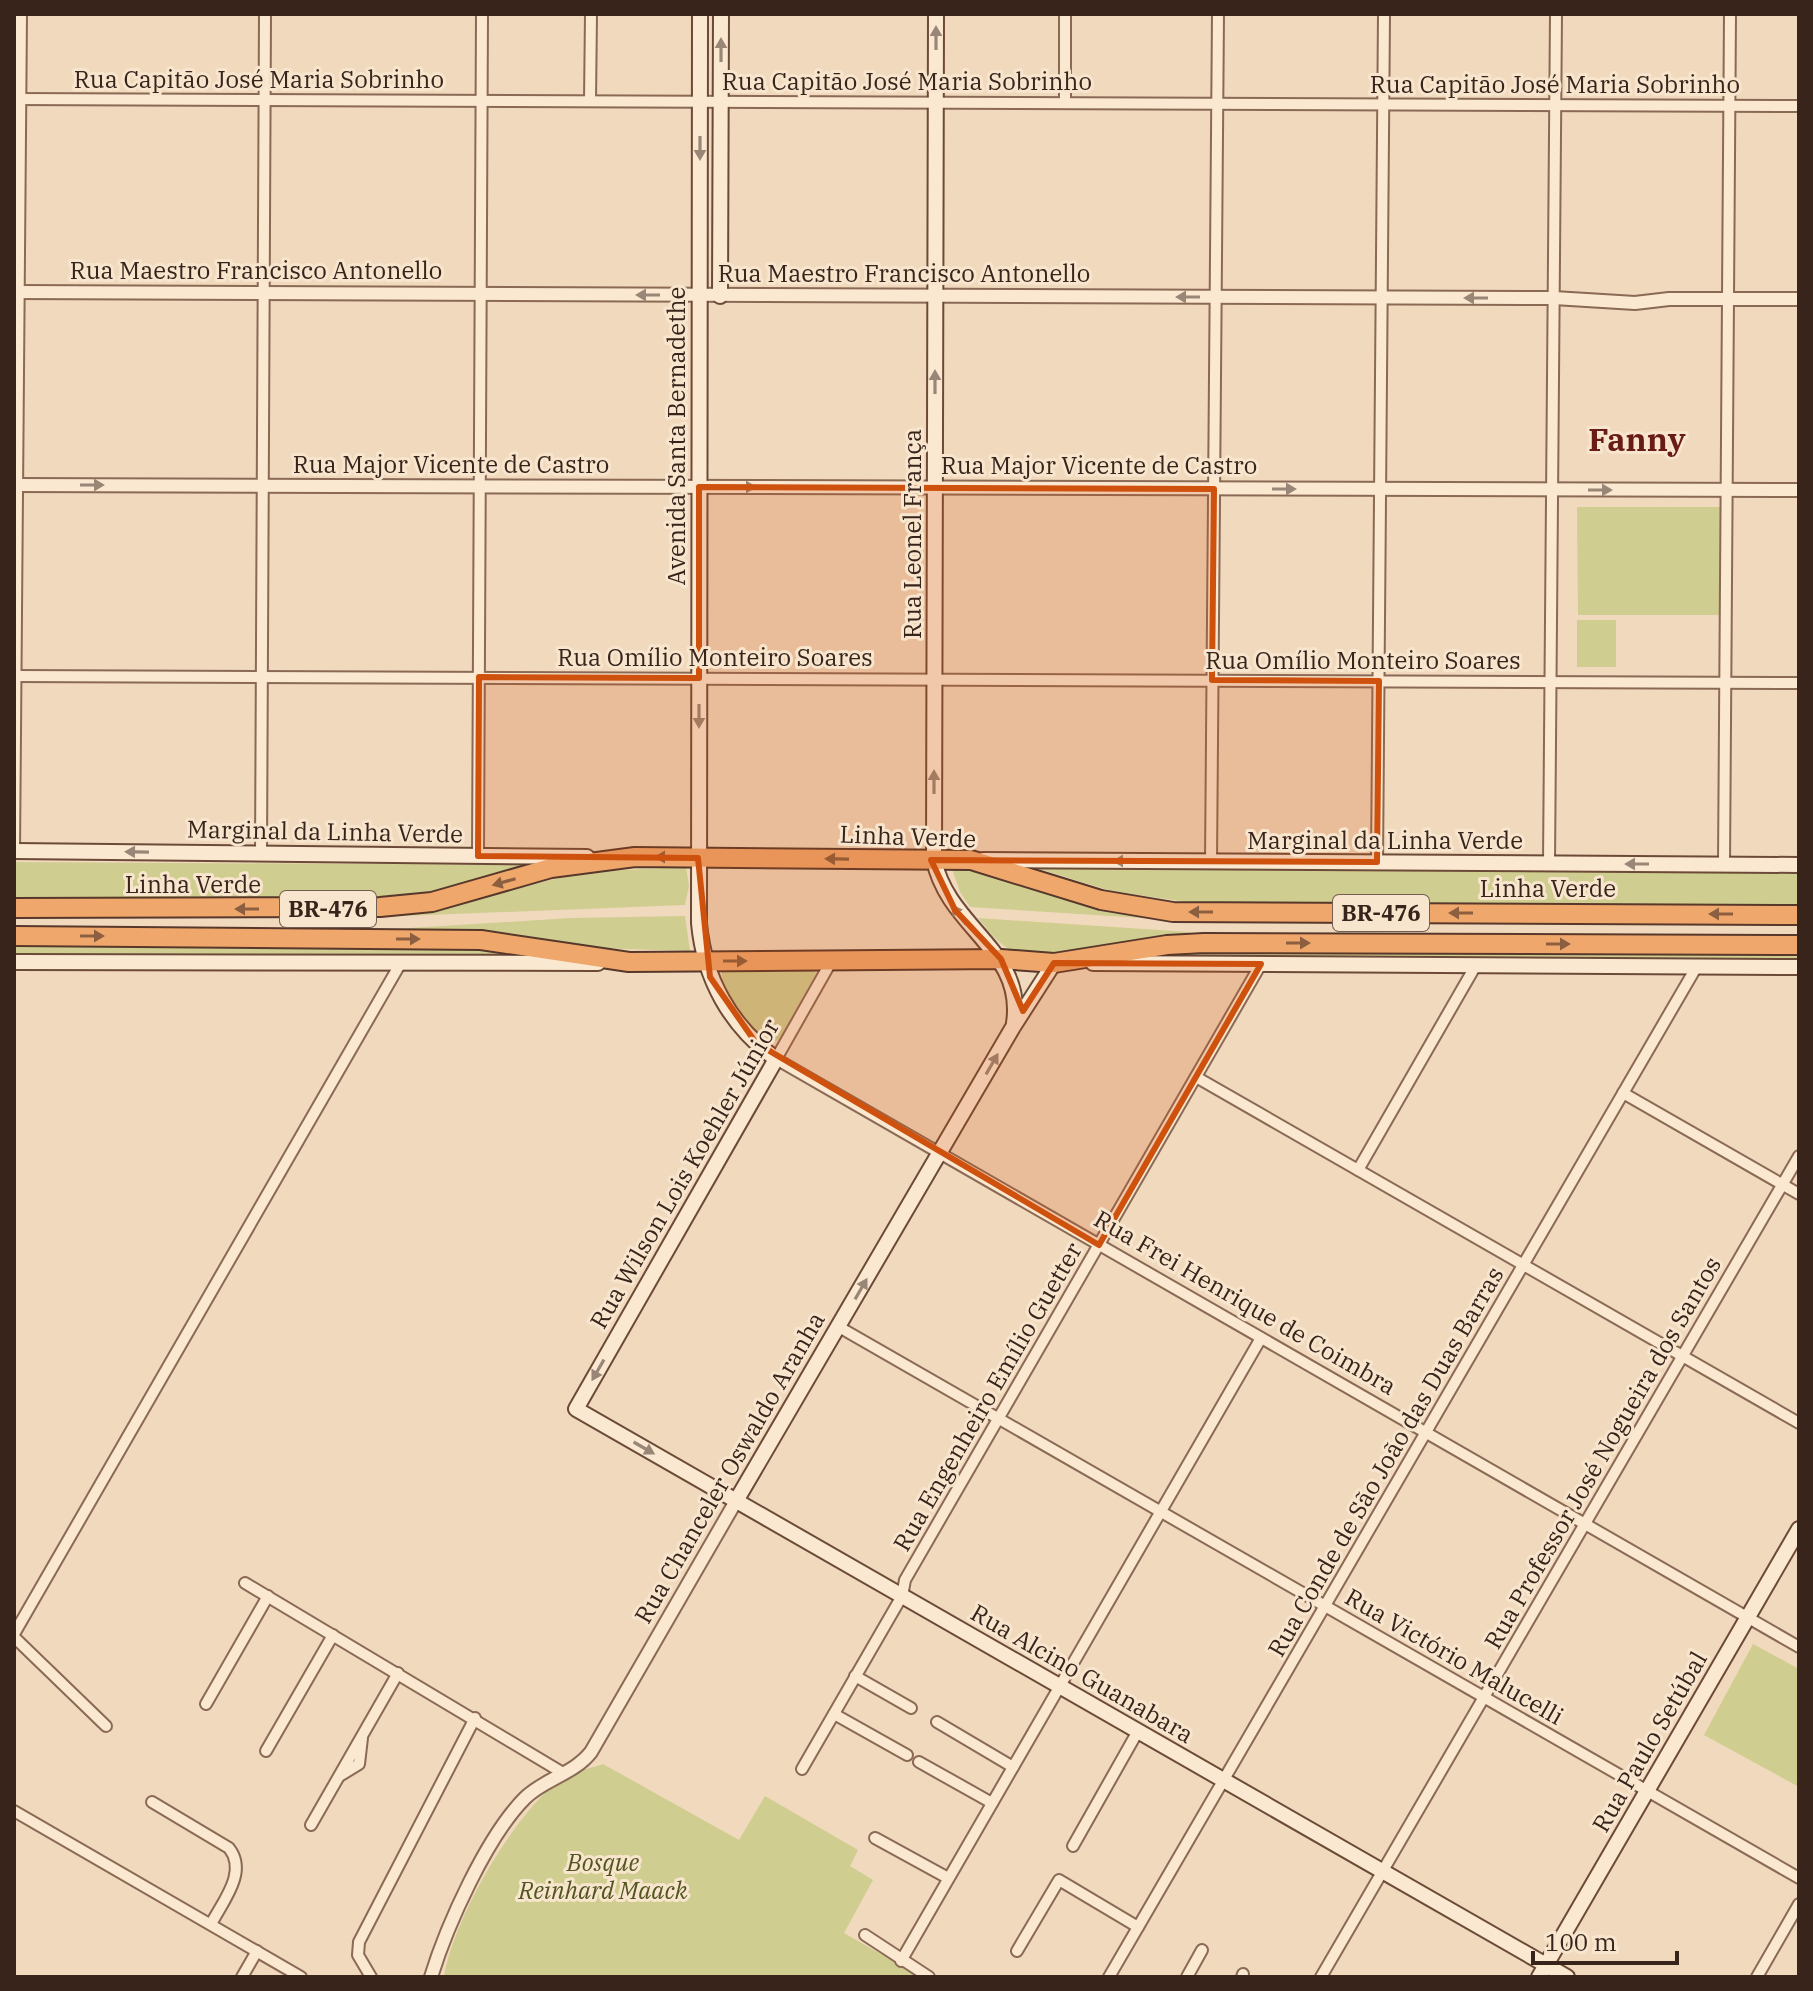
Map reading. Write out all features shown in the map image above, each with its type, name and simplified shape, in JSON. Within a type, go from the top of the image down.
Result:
[{"type":"highway","name":"Linha Verde","points":[[14,908],[380,907],[432,902],[551,868],[635,857],[971,860],[1118,904],[1173,912],[1799,915]]},
{"type":"highway","name":"BR-476","points":[[14,936],[481,940],[629,962],[1001,959],[1054,963],[1153,946],[1204,943],[1799,945]]},
{"type":"main road","name":"Avenida Santa Bernadethe","points":[[700,14],[698,858],[699,923],[705,961]]},
{"type":"main road","name":"Avenida Santa Bernadethe","points":[[720,296],[721,14]]},
{"type":"main road","name":"Rua Leonel França","points":[[936,14],[934,860],[955,910],[1001,959],[1014,987],[1013,1027]]},
{"type":"main road","name":"Marginal da Linha Verde","points":[[14,851],[635,857]]},
{"type":"main road","name":"Marginal da Linha Verde","points":[[971,860],[1799,865]]},
{"type":"main road","name":"Rua Frei Henrique de Coimbra","points":[[705,961],[717,992],[736,1022],[776,1059]]},
{"type":"main road","points":[[14,962],[399,966],[629,962]]},
{"type":"main road","points":[[1054,963],[1799,967]]},
{"type":"main road","name":"Rua Chanceler Oswaldo Aranha","points":[[736,1501],[1013,1027],[1054,963]]},
{"type":"main road","name":"Rua Wilson Lois Koehler Júnior","points":[[576,1409],[776,1059]]},
{"type":"main road","name":"Rua Alcino Guanabara","points":[[576,1409],[1383,1872],[1543,1971],[1567,1977]]},
{"type":"main road","name":"Rua Paulo Setúbal","points":[[1543,1971],[1799,1529]]},
{"type":"street","points":[[14,851],[17,99],[21,14]]},
{"type":"street","points":[[261,854],[265,14]]},
{"type":"street","points":[[478,856],[482,14]]},
{"type":"street","points":[[590,101],[591,14]]},
{"type":"street","points":[[1065,14],[1065,103]]},
{"type":"street","points":[[1211,862],[1218,14]]},
{"type":"street","points":[[1377,862],[1384,14]]},
{"type":"street","points":[[1549,863],[1556,14]]},
{"type":"street","points":[[1724,865],[1730,14]]},
{"type":"street","name":"Rua Capitão José Maria Sobrinho","points":[[17,99],[1799,106]]},
{"type":"street","name":"Rua Maestro Francisco Antonello","points":[[16,292],[1554,298],[1635,303],[1669,299],[1799,299]]},
{"type":"street","name":"Rua Major Vicente de Castro","points":[[16,485],[1799,490]]},
{"type":"street","name":"Rua Omílio Monteiro Soares","points":[[15,676],[1799,683]]},
{"type":"street","name":"Rua Wilson Lois Koehler Júnior","points":[[776,1059],[832,960]]},
{"type":"street","name":"Rua Engenheiro Emílio Guetter","points":[[802,1769],[902,1596],[905,1580],[1261,964]]},
{"type":"street","points":[[1358,1170],[1476,965]]},
{"type":"street","points":[[106,1726],[14,1636],[399,966]]},
{"type":"street","name":"Rua Conde de São João das Duas Barras","points":[[1109,1977],[1697,966]]},
{"type":"street","name":"Rua Frei Henrique de Coimbra","points":[[776,1059],[1799,1647]]},
{"type":"street","points":[[1196,1077],[1799,1423]]},
{"type":"street","points":[[1623,1093],[1799,1194]]},
{"type":"street","name":"Rua Professor José Nogueira dos Santos","points":[[1321,1977],[1799,1156]]},
{"type":"street","name":"Rua Victório Malucelli","points":[[839,1327],[1799,1878]]},
{"type":"street","points":[[901,1961],[1261,1338]]},
{"type":"street","name":"Rua Chanceler Oswaldo Aranha","points":[[431,1977],[451,1921],[505,1824],[533,1790],[591,1752],[736,1501]]},
{"type":"street","points":[[245,1583],[563,1773]]},
{"type":"street","points":[[206,1704],[268,1596]]},
{"type":"street","points":[[266,1751],[333,1635]]},
{"type":"street","points":[[311,1825],[398,1673]]},
{"type":"street","points":[[855,1676],[911,1708]]},
{"type":"street","points":[[834,1714],[907,1755]]},
{"type":"street","points":[[371,1977],[358,1955],[359,1942],[475,1718]]},
{"type":"street","points":[[937,1722],[1013,1767]]},
{"type":"street","points":[[1073,1846],[1138,1731]]},
{"type":"street","points":[[919,1762],[992,1803]]},
{"type":"street","points":[[152,1802],[229,1848],[237,1858],[238,1870],[211,1924]]},
{"type":"street","points":[[14,1811],[301,1977]]},
{"type":"street","points":[[875,1838],[948,1878]]},
{"type":"street","points":[[1017,1951],[1059,1880],[1138,1927]]},
{"type":"street","points":[[1757,1977],[1799,1904]]},
{"type":"street","points":[[865,1935],[929,1977]]},
{"type":"street","points":[[1187,1977],[1202,1950]]},
{"type":"street","points":[[242,1977],[257,1951]]},
{"type":"highlighted area","points":[[699,487],[1214,489],[1212,680],[1379,681],[1377,862],[931,860],[955,910],[1001,959],[1023,1011],[1054,963],[1261,964],[1099,1245],[756,1043],[710,977],[698,858],[478,856],[479,677],[699,678]]},
{"type":"green space","points":[[1577,507],[1720,507],[1720,615],[1578,615]]},
{"type":"green space","points":[[1577,620],[1616,620],[1616,667],[1577,667]]},
{"type":"green space","points":[[14,862],[539,865],[465,887],[385,899],[14,897]]},
{"type":"green space","points":[[686,867],[689,886],[685,905],[377,917],[462,903],[581,872]]},
{"type":"green space","points":[[1033,867],[1799,869],[1799,908],[1194,903],[1111,891]]},
{"type":"green space","points":[[952,869],[997,875],[1189,921],[970,907],[960,892]]},
{"type":"green space","points":[[685,916],[690,951],[594,948],[486,932],[377,930],[571,918]]},
{"type":"green space","points":[[978,918],[1189,932],[1189,935],[1069,953],[1025,954],[1012,951],[1002,944]]},
{"type":"green space","points":[[14,944],[479,946],[537,955],[14,953]]},
{"type":"green space","points":[[1169,951],[1799,952],[1799,962],[1124,959]]},
{"type":"green space","points":[[722,970],[813,970],[816,973],[780,1039],[771,1043],[739,1010],[726,987]]},
{"type":"green space","points":[[1753,1644],[1799,1669],[1799,1787],[1704,1735]]},
{"type":"green space","name":"Bosque Reinhard Maack","points":[[603,1764],[739,1840],[765,1796],[858,1850],[850,1866],[873,1880],[844,1933],[921,1977],[444,1977],[459,1928],[472,1900],[521,1820],[557,1782]]},
{"type":"district","name":"Fanny","points":[[1637,440]]}]
